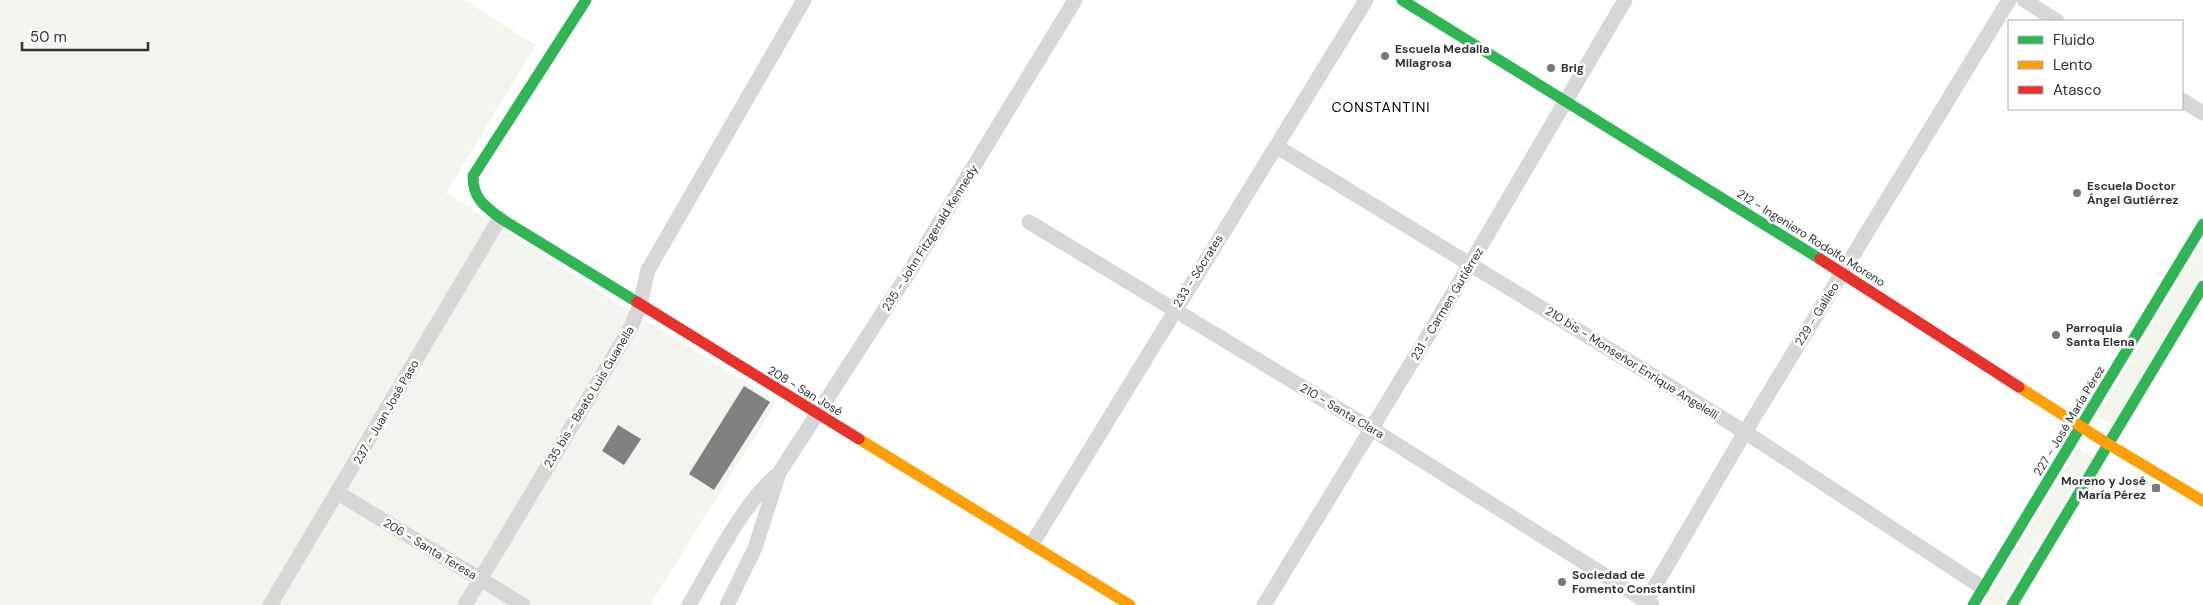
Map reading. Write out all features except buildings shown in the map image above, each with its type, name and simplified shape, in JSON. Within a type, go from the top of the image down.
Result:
[{"type":"street","name":"208 - San José","points":[[586,0],[474,176],[473,191],[488,208],[500,218],[640,305],[1130,605]]},
{"type":"street","name":"235 bis - Beato Luis Guanella","points":[[464,605],[631,327],[640,305],[648,270],[804,0]]},
{"type":"street","name":"235 - John Fitzgerald Kennedy","points":[[689,605],[742,516],[766,484],[779,473],[914,266],[1075,0]]},
{"type":"street","name":"233 - Sócrates","points":[[1032,544],[1366,0]]},
{"type":"street","name":"212 - Ingeniero Rodolfo Moreno","points":[[1402,0],[1842,273],[2108,444],[2203,501]]},
{"type":"street","name":"231 - Carmen Gutiérrez","points":[[1264,605],[1372,429],[1625,0]]},
{"type":"street","name":"229 - Galileo","points":[[1647,604],[1744,432],[2009,0]]},
{"type":"street","points":[[2024,0],[2055,20]]},
{"type":"street","points":[[2183,101],[2203,113]]},
{"type":"street","name":"210 bis - Monseñor Enrique Angelelli","points":[[1276,146],[1744,432],[1983,588]]},
{"type":"street","name":"237 - Juan José Paso","points":[[270,605],[500,218]]},
{"type":"street","name":"210 - Santa Clara","points":[[1029,222],[1372,429],[1647,604]]},
{"type":"street","name":"227 - José María Pérez","points":[[1973,605],[2203,224]]},
{"type":"street","points":[[2012,605],[2203,286]]},
{"type":"street","name":"235 - John Fitzgerald Kennedy","points":[[727,605],[755,548],[779,473]]},
{"type":"street","name":"206 - Santa Teresa","points":[[338,493],[523,605]]},
{"type":"shaded area","points":[[0,0],[464,0],[536,45],[446,193],[616,302],[777,401],[650,605],[0,605]]},
{"type":"shaded area","points":[[2203,239],[2203,274],[2112,426],[2098,416]]},
{"type":"shaded area","points":[[2078,448],[2093,457],[2001,605],[1982,605]]},
{"type":"traffic: fast","points":[[586,0],[473,176],[473,184],[480,200],[500,218],[637,302]]},
{"type":"traffic: fast","points":[[1402,0],[1820,259]]},
{"type":"traffic: fast","points":[[1973,605],[2203,224]]},
{"type":"traffic: fast","points":[[2012,605],[2203,286]]},
{"type":"traffic: slow","points":[[2019,387],[2108,444],[2203,501]]},
{"type":"traffic: slow","points":[[859,439],[1130,605]]},
{"type":"traffic: jam","points":[[1820,259],[2019,387]]},
{"type":"traffic: jam","points":[[637,302],[859,439]]},
{"type":"place","name":"Escuela Medalla Milagrosa","points":[[1385,56]]},
{"type":"place","name":"Brig","points":[[1551,68]]},
{"type":"place","name":"Escuela Doctor Ángel Gutiérrez","points":[[2077,193]]},
{"type":"place","name":"Parroquia Santa Elena","points":[[2056,335]]},
{"type":"place","name":"Moreno y José María Pérez","points":[[2156,488]]},
{"type":"place","name":"Sociedad de Fomento Constantini","points":[[1562,582]]},
{"type":"district","name":"CONSTANTINI","points":[[1381,107]]}]
